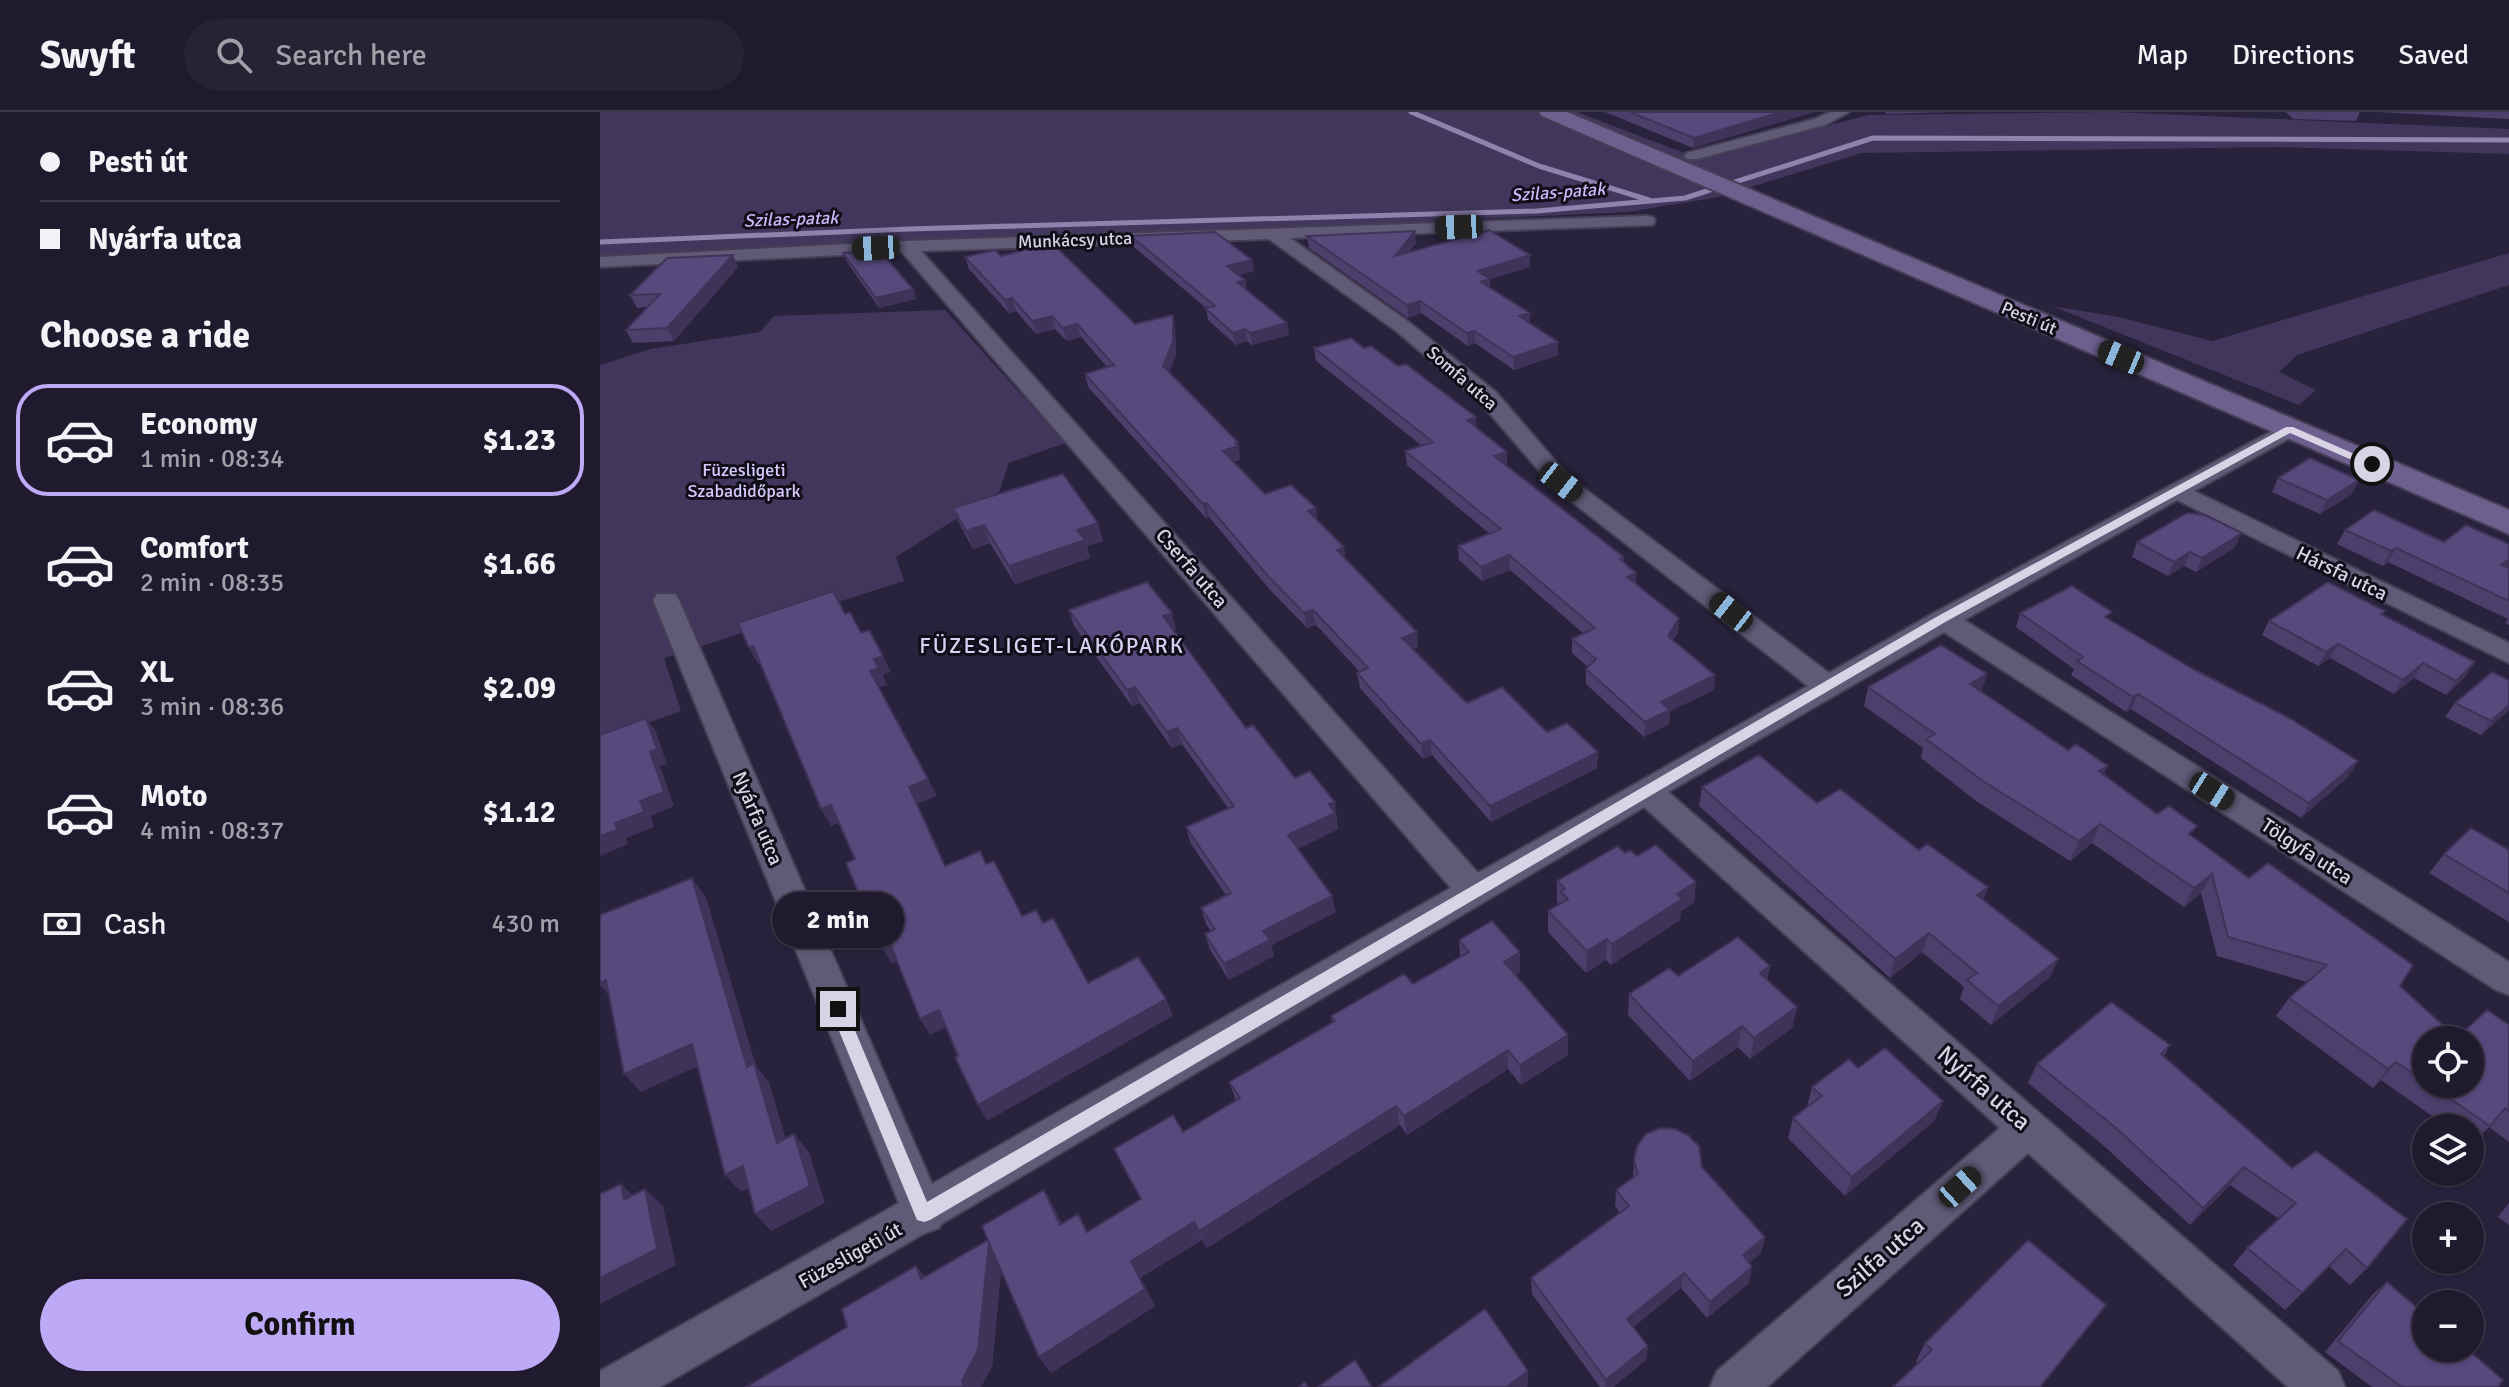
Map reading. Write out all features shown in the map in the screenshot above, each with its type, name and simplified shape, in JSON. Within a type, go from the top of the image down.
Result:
[{"type":"main road","name":"Pesti út","points":[[1549,112],[2509,523]]},
{"type":"street","points":[[1692,156],[1820,122],[1842,112]]},
{"type":"street","name":"Munkácsy utca","points":[[600,262],[907,246],[1647,221]]},
{"type":"street","name":"Somfa utca","points":[[1270,232],[1403,327],[1488,397],[1561,482],[1828,687]]},
{"type":"street","name":"Cserfa utca","points":[[907,246],[1475,892]]},
{"type":"street","name":"Füzesligeti út","points":[[616,1387],[924,1214],[1645,790],[1943,619],[2289,429]]},
{"type":"street","name":"Hársfa utca","points":[[2176,491],[2509,654]]},
{"type":"street","name":"Nyárfa utca","points":[[666,600],[924,1214]]},
{"type":"street","name":"Tölgyfa utca","points":[[1943,619],[2509,980]]},
{"type":"street","name":"Nyírfa utca","points":[[1645,790],[2322,1387]]},
{"type":"street","name":"Szilfa utca","points":[[1733,1387],[2028,1128]]},
{"type":"green space","points":[[600,112],[1577,112],[1700,159],[1868,115],[2113,112],[2509,129],[2509,154],[2279,147],[1861,153],[1719,197],[1628,212],[600,260]]},
{"type":"green space","points":[[2509,253],[2509,285],[2297,355],[2279,372],[2316,390],[2299,405],[2052,306],[2118,317],[2212,341]]},
{"type":"green space","name":"Füzesligeti Szabadidőpark","points":[[945,310],[1065,443],[1009,463],[999,492],[896,557],[904,581],[664,658],[681,711],[600,740],[600,365],[651,349],[760,332],[774,316]]},
{"type":"building","points":[[1630,112],[1781,112],[1694,138]]},
{"type":"building","points":[[1489,230],[1530,255],[1478,271],[1490,279],[1481,282],[1530,313],[1519,316],[1558,342],[1513,357],[1474,331],[1467,333],[1420,301],[1407,305],[1307,236],[1415,231],[1395,256]]},
{"type":"building","points":[[1215,232],[1252,260],[1227,266],[1245,280],[1237,282],[1287,323],[1250,333],[1245,329],[1233,333],[1205,308],[1215,306],[1131,236]]},
{"type":"building","points":[[1052,243],[1135,324],[1173,315],[1173,342],[1163,366],[1238,442],[1235,443],[1238,446],[1223,451],[1265,494],[1291,485],[1316,508],[1308,511],[1344,547],[1337,550],[1417,632],[1402,638],[1467,703],[1502,687],[1547,732],[1567,723],[1598,752],[1490,806],[1430,740],[1421,744],[1357,673],[1368,668],[1313,610],[1304,613],[1268,576],[1206,503],[1203,504],[1085,374],[1114,365],[1077,324],[1063,328],[1052,316],[1032,321],[1012,298],[1005,300],[965,257],[995,250],[1001,256]]},
{"type":"building","points":[[880,251],[913,289],[876,298],[843,253]]},
{"type":"building","points":[[733,255],[667,328],[626,330],[660,294],[630,295],[667,258]]},
{"type":"building","points":[[1351,338],[1364,348],[1371,346],[1398,366],[1406,364],[1476,417],[1467,420],[1507,452],[1494,456],[1624,557],[1620,559],[1636,573],[1627,577],[1679,618],[1668,636],[1715,675],[1661,702],[1670,710],[1645,722],[1586,669],[1596,659],[1572,639],[1595,628],[1509,555],[1481,567],[1458,546],[1501,529],[1405,451],[1433,442],[1314,348]]},
{"type":"building","points":[[2310,458],[2359,480],[2327,500],[2278,478]]},
{"type":"building","points":[[1063,474],[1098,523],[1077,530],[1085,540],[1009,566],[984,525],[966,531],[953,508]]},
{"type":"building","points":[[2374,510],[2444,542],[2466,525],[2509,544],[2509,559],[2501,565],[2509,568],[2509,601],[2396,548],[2391,551],[2345,530]]},
{"type":"building","points":[[2187,513],[2205,515],[2242,533],[2202,558],[2190,552],[2174,562],[2137,542]]},
{"type":"building","points":[[1147,582],[1172,613],[1163,616],[1246,728],[1253,725],[1295,778],[1310,771],[1335,802],[1329,804],[1335,813],[1288,835],[1332,896],[1263,931],[1270,940],[1224,964],[1205,934],[1215,929],[1201,908],[1231,893],[1186,827],[1234,806],[1177,728],[1167,732],[1135,687],[1127,690],[1069,610]]},
{"type":"building","points":[[2328,582],[2385,611],[2381,614],[2475,662],[2456,681],[2423,663],[2403,680],[2338,644],[2326,652],[2269,621]]},
{"type":"building","points":[[2072,586],[2112,612],[2105,617],[2195,670],[2291,719],[2358,761],[2309,803],[2138,694],[2133,697],[2077,661],[2083,657],[2020,613]]},
{"type":"building","points":[[833,591],[845,614],[850,612],[861,633],[869,630],[883,656],[874,659],[879,668],[870,671],[928,779],[909,787],[945,866],[980,851],[986,864],[994,861],[1022,916],[1036,910],[1043,923],[1053,918],[1088,983],[1138,957],[1166,999],[978,1105],[955,1057],[958,1056],[939,1010],[920,1019],[890,943],[881,947],[846,863],[855,859],[831,805],[821,809],[753,646],[749,648],[738,623]]},
{"type":"building","points":[[1941,645],[1987,674],[1970,684],[2068,750],[2076,744],[2108,766],[2099,771],[2157,814],[2169,806],[2197,826],[2189,834],[2249,878],[2268,863],[2413,965],[2400,986],[2444,1026],[2412,1026],[2412,1073],[2396,1062],[2388,1069],[2289,998],[2327,965],[2228,937],[2212,874],[2194,888],[2100,824],[2079,841],[1983,781],[1926,739],[1935,734],[1868,687]]},
{"type":"building","points":[[2492,672],[2509,680],[2509,705],[2491,721],[2455,703]]},
{"type":"building","points":[[646,718],[657,749],[650,752],[664,792],[640,801],[644,812],[615,823],[617,830],[600,836],[600,735]]},
{"type":"building","points":[[1759,755],[1817,803],[1840,789],[1919,850],[1927,844],[1988,887],[1977,895],[2059,959],[1998,1006],[1967,980],[1977,973],[1929,933],[1895,959],[1702,787]]},
{"type":"building","points":[[2471,828],[2509,850],[2509,893],[2444,854]]},
{"type":"building","points":[[1656,845],[1696,882],[1677,894],[1682,899],[1612,944],[1607,939],[1587,951],[1548,911],[1568,899],[1560,891],[1565,889],[1557,881],[1618,846],[1625,853],[1630,850],[1637,856]]},
{"type":"building","points":[[692,878],[747,1067],[754,1063],[777,1143],[794,1134],[810,1186],[755,1214],[743,1166],[725,1175],[692,1044],[624,1074],[606,980],[600,983],[600,915]]},
{"type":"building","points":[[1492,921],[1520,952],[1504,962],[1568,1035],[1520,1065],[1508,1050],[1404,1116],[1396,1106],[1199,1231],[1194,1222],[1131,1261],[1145,1289],[1039,1357],[989,1243],[978,1350],[962,1381],[964,1387],[746,1387],[847,1327],[842,1309],[916,1266],[921,1279],[988,1240],[982,1226],[1044,1190],[1060,1225],[1078,1214],[1087,1232],[1141,1199],[1114,1149],[1173,1115],[1183,1132],[1240,1098],[1229,1082],[1335,1021],[1331,1016],[1404,974],[1413,984],[1469,952],[1459,940]]},
{"type":"building","points":[[1738,937],[1770,966],[1760,973],[1797,1007],[1754,1038],[1742,1026],[1693,1061],[1629,994],[1669,968],[1678,976]]},
{"type":"building","points":[[2111,1002],[2170,1045],[2161,1054],[2292,1168],[2316,1151],[2407,1219],[2367,1268],[2346,1249],[2302,1293],[2247,1248],[2296,1203],[2244,1167],[2203,1208],[2115,1127],[2037,1064]]},
{"type":"building","points":[[2487,1010],[2509,1025],[2509,1111],[2505,1108],[2490,1126],[2484,1122],[2484,1114],[2473,1114],[2449,1098],[2484,1098],[2484,1026],[2470,1026]]},
{"type":"building","points":[[1885,1048],[1943,1101],[1852,1177],[1793,1118],[1822,1096],[1812,1087],[1849,1059],[1858,1068]]},
{"type":"building","points":[[1660,1128],[1675,1129],[1688,1135],[1699,1146],[1702,1167],[1765,1237],[1743,1255],[1752,1267],[1710,1302],[1684,1273],[1627,1319],[1648,1346],[1606,1380],[1531,1278],[1629,1206],[1616,1190],[1638,1174],[1634,1160],[1637,1146],[1646,1134]]},
{"type":"building","points":[[621,1184],[624,1200],[645,1189],[657,1249],[600,1278],[600,1194]]},
{"type":"building","points":[[2028,1240],[2106,1305],[2040,1387],[1893,1387],[1932,1350],[1925,1343]]},
{"type":"building","points":[[2387,1282],[2412,1303],[2412,1362],[2482,1362],[2503,1380],[2498,1387],[2402,1387],[2338,1341]]},
{"type":"building","points":[[1485,1309],[1528,1371],[1509,1387],[1378,1387]]},
{"type":"building","points":[[1355,1360],[1372,1387],[1318,1387]]},
{"type":"waterway","points":[[1411,112],[1539,166],[1649,200]]},
{"type":"waterway","name":"Szilas-patak","points":[[600,242],[909,229],[1537,211],[1685,198],[1873,138],[2509,140]]},
{"type":"district","name":"FÜZESLIGET-LAKÓPARK","points":[[1052,645]]},
{"type":"route","points":[[838,1009],[924,1214],[1645,790],[1943,619],[2289,429],[2372,464]]}]
